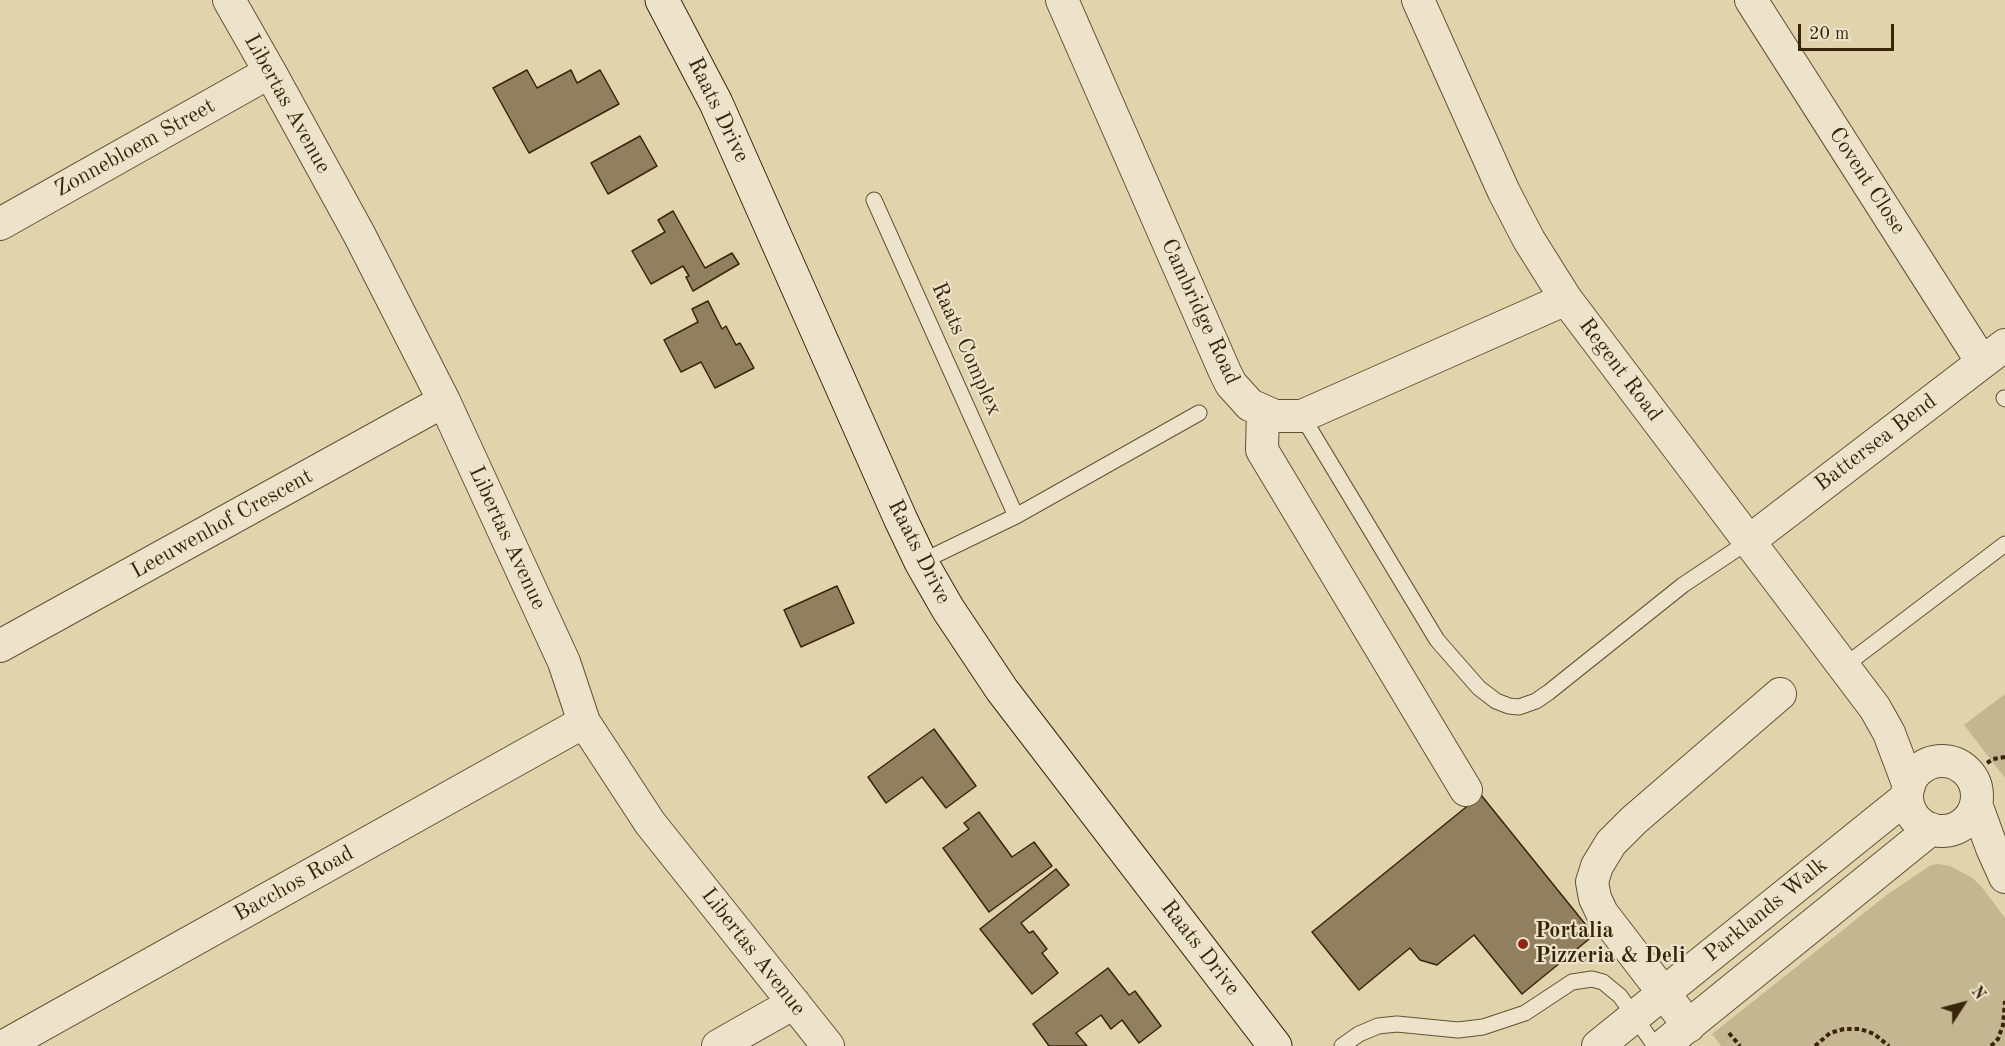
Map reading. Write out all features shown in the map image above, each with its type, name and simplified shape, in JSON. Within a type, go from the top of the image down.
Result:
[{"type":"street","name":"Libertas Avenue","points":[[229,0],[359,234],[444,401],[564,662],[584,722],[650,823],[828,1046]]},
{"type":"street","name":"Raats Drive","points":[[662,0],[721,113],[921,562],[1002,690],[1275,1046]]},
{"type":"street","name":"Cambridge Road","points":[[1062,0],[1231,384],[1250,405],[1263,412]]},
{"type":"street","name":"Regent Road","points":[[1418,0],[1504,192],[1529,240],[1566,299],[1875,708],[1889,734],[1908,791]]},
{"type":"street","name":"Covent Close","points":[[1751,0],[1993,354]]},
{"type":"street","name":"Zonnebloem Street","points":[[0,224],[270,72]]},
{"type":"street","points":[[1466,790],[1262,450],[1263,412],[1275,416],[1302,416],[1566,299]]},
{"type":"street","name":"Battersea Bend","points":[[1749,541],[1993,354]]},
{"type":"street","name":"Leeuwenhof Crescent","points":[[0,646],[444,401]]},
{"type":"street","points":[[1689,1026],[1628,948],[1599,905],[1592,882],[1597,866],[1611,843],[1634,820],[1780,694]]},
{"type":"street","name":"Regent Road","points":[[1875,708],[1901,730],[1947,761]]},
{"type":"street","name":"Bacchos Road","points":[[4,1046],[584,722]]},
{"type":"street","points":[[1938,830],[1956,828],[1965,823],[1976,804],[1977,792],[1974,781],[1967,771],[1947,761],[1923,766],[1914,775],[1908,791],[1910,811],[1919,822],[1938,830],[2005,879]]},
{"type":"street","name":"Parklands Walk","points":[[1598,1046],[1908,791]]},
{"type":"street","points":[[1976,804],[2005,879]]},
{"type":"street","name":"Parklands Walk","points":[[1663,1046],[1938,830]]},
{"type":"street","points":[[718,1046],[794,1003]]},
{"type":"lane","name":"Raats Complex","points":[[874,200],[1017,516]]},
{"type":"lane","points":[[921,562],[1017,516],[1199,413]]},
{"type":"lane","points":[[1302,416],[1437,640],[1479,688],[1496,701],[1509,706],[1519,707],[1536,701],[1683,585],[1749,541]]},
{"type":"lane","points":[[1844,667],[2005,544]]},
{"type":"lane","points":[[1342,1046],[1359,1034],[1378,1026],[1397,1024],[1458,1030],[1484,1027],[1525,1013],[1560,989],[1582,979],[1592,978],[1603,982],[1620,996],[1655,1046]]},
{"type":"path","points":[[1987,763],[2005,757]]},
{"type":"path","points":[[1991,1046],[1998,1038],[2005,1001]]},
{"type":"path","points":[[1815,1046],[1830,1033],[1844,1029],[1860,1029],[1874,1034],[1888,1046]]},
{"type":"shaded area","points":[[2005,694],[2005,778],[1964,725]]},
{"type":"shaded area","points":[[1931,865],[1950,866],[1971,877],[1981,886],[2005,918],[2005,1046],[1721,1046],[1712,1034],[1888,894]]},
{"type":"building","points":[[527,70],[537,88],[571,70],[577,83],[600,70],[619,104],[529,153],[493,88]]},
{"type":"building","points":[[640,136],[657,166],[608,194],[591,163]]},
{"type":"building","points":[[673,211],[705,268],[732,253],[739,264],[693,291],[686,277],[689,276],[683,266],[651,284],[632,251],[665,232],[658,220]]},
{"type":"building","points":[[708,301],[722,329],[726,326],[736,345],[740,343],[754,368],[715,388],[701,362],[681,372],[664,340],[698,322],[692,309]]},
{"type":"building","points":[[837,586],[854,623],[801,647],[784,610]]},
{"type":"building","points":[[934,729],[976,786],[946,808],[922,777],[886,803],[868,777]]},
{"type":"building","points":[[1481,795],[1594,935],[1522,994],[1474,935],[1437,965],[1420,960],[1410,948],[1359,990],[1312,932]]},
{"type":"building","points":[[979,812],[1012,857],[1034,842],[1052,866],[989,912],[943,848],[969,829],[964,823]]},
{"type":"building","points":[[1056,869],[1069,885],[1021,923],[1029,933],[1033,931],[1047,949],[1042,953],[1058,973],[1032,994],[980,929]]},
{"type":"building","points":[[1108,968],[1129,995],[1135,991],[1161,1026],[1139,1043],[1122,1020],[1111,1029],[1101,1015],[1076,1033],[1087,1046],[1049,1046],[1033,1024]]},
{"type":"place","name":"Portalia Pizzeria & Deli","points":[[1523,944]]}]
